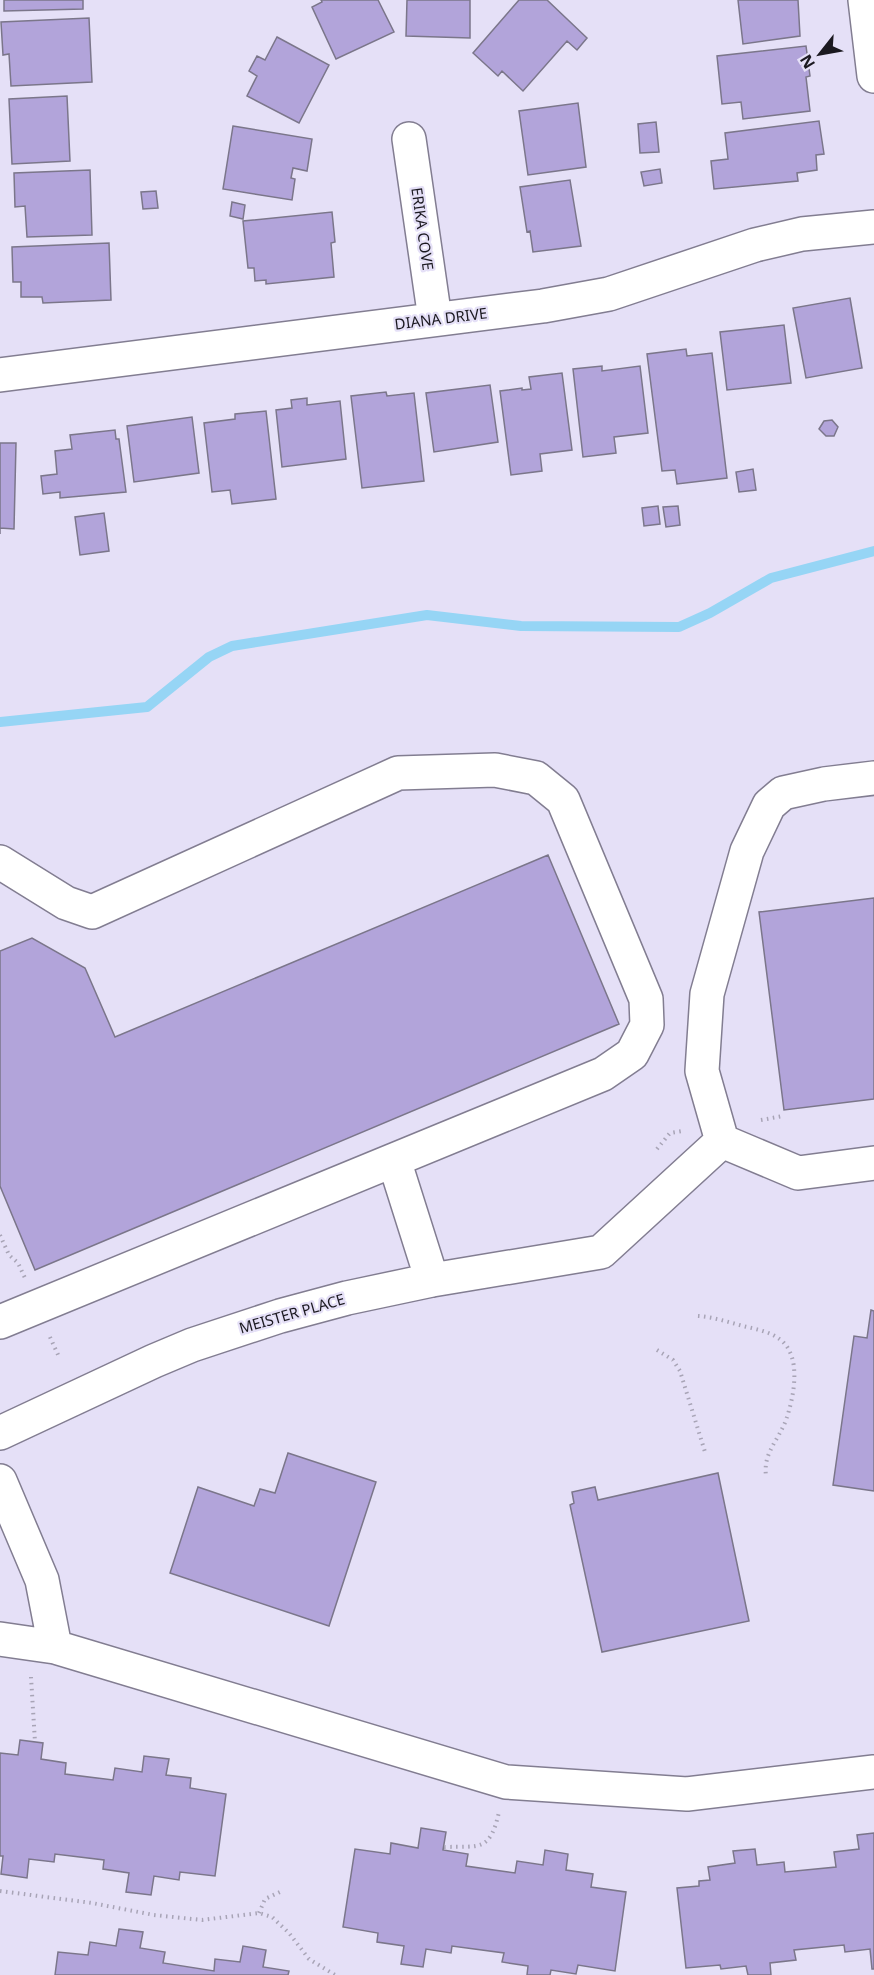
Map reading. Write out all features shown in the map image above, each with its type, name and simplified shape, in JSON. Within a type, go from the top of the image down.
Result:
[{"type":"street","points":[[865,0],[874,76]]},
{"type":"street","name":"ERIKA COVE","points":[[409,140],[435,319]]},
{"type":"street","name":"DIANA DRIVE","points":[[0,375],[543,306],[609,294],[755,245],[802,234],[874,227]]},
{"type":"street","points":[[0,862],[66,903],[92,912],[398,772],[495,770],[536,778],[563,800],[646,999],[647,1025],[632,1054],[603,1074],[0,1322]]},
{"type":"street","points":[[874,778],[824,784],[783,793],[769,805],[747,851],[707,994],[702,1071],[722,1141],[798,1173],[874,1163]]},
{"type":"street","name":"MEISTER PLACE","points":[[2,1427],[192,1345],[280,1316],[347,1298],[432,1280],[601,1252],[722,1141]]},
{"type":"street","points":[[394,1160],[432,1280]]},
{"type":"street","points":[[0,1481],[42,1581],[44,1646]]},
{"type":"street","points":[[0,1639],[44,1646],[506,1782],[687,1794],[874,1772]]},
{"type":"path","points":[[751,1122],[783,1116]]},
{"type":"path","points":[[657,1149],[670,1133],[683,1130]]},
{"type":"path","points":[[0,1235],[9,1256],[18,1263],[27,1284]]},
{"type":"path","points":[[698,1317],[709,1317],[766,1332],[780,1339],[789,1350],[794,1363],[795,1380],[786,1420],[764,1464],[766,1476]]},
{"type":"path","points":[[46,1328],[59,1357]]},
{"type":"path","points":[[657,1350],[673,1360],[680,1371],[705,1452]]},
{"type":"path","points":[[35,1742],[35,1714],[31,1684],[44,1646]]},
{"type":"path","points":[[444,1847],[479,1846],[486,1843],[494,1833],[506,1782]]},
{"type":"path","points":[[0,1891],[92,1903],[154,1915],[202,1920],[260,1913],[272,1917],[289,1933],[309,1959],[335,1975]]},
{"type":"path","points":[[260,1913],[265,1899],[282,1891]]},
{"type":"building","points":[[4,0],[83,0],[83,9],[4,11]]},
{"type":"building","points":[[321,0],[378,0],[394,32],[336,59],[312,7],[322,2]]},
{"type":"building","points":[[407,0],[470,0],[470,38],[406,36]]},
{"type":"building","points":[[519,0],[547,0],[587,38],[577,50],[567,41],[523,91],[502,71],[498,76],[473,53]]},
{"type":"building","points":[[738,0],[798,0],[800,36],[743,44]]},
{"type":"building","points":[[89,18],[92,82],[11,86],[9,54],[3,55],[1,22]]},
{"type":"building","points":[[277,37],[329,65],[299,123],[247,96],[257,76],[249,71],[257,56],[265,60]]},
{"type":"building","points":[[806,46],[810,76],[806,77],[810,111],[743,119],[741,102],[722,104],[717,56]]},
{"type":"building","points":[[67,96],[70,161],[12,164],[9,99]]},
{"type":"building","points":[[578,103],[586,167],[528,175],[519,111]]},
{"type":"building","points":[[819,121],[824,154],[816,155],[817,170],[797,173],[798,181],[714,189],[711,161],[728,159],[725,133]]},
{"type":"building","points":[[656,122],[659,152],[640,153],[638,124]]},
{"type":"building","points":[[233,126],[312,139],[307,171],[293,168],[291,178],[295,179],[292,200],[223,189]]},
{"type":"building","points":[[660,169],[662,183],[644,186],[641,172]]},
{"type":"building","points":[[90,170],[92,235],[27,237],[25,206],[15,207],[14,173]]},
{"type":"building","points":[[570,180],[581,246],[533,252],[530,231],[527,232],[520,187]]},
{"type":"building","points":[[156,191],[158,208],[143,209],[141,192]]},
{"type":"building","points":[[232,202],[245,205],[243,219],[230,216]]},
{"type":"building","points":[[332,212],[335,242],[331,243],[334,277],[266,284],[266,280],[255,281],[254,268],[248,268],[243,221]]},
{"type":"building","points":[[109,243],[111,300],[43,303],[42,297],[21,297],[21,282],[13,282],[12,247]]},
{"type":"building","points":[[850,298],[862,368],[806,378],[793,308]]},
{"type":"building","points":[[784,325],[791,383],[727,390],[720,332]]},
{"type":"building","points":[[686,349],[687,356],[712,353],[727,478],[677,484],[675,470],[662,471],[647,354]]},
{"type":"building","points":[[602,366],[602,371],[640,366],[648,433],[614,437],[616,453],[583,457],[573,369]]},
{"type":"building","points":[[562,373],[572,450],[540,454],[542,471],[511,475],[500,391],[531,389],[529,377]]},
{"type":"building","points":[[490,385],[498,442],[434,452],[426,393]]},
{"type":"building","points":[[386,392],[387,396],[414,393],[424,481],[362,488],[351,396]]},
{"type":"building","points":[[307,398],[307,405],[340,401],[346,459],[282,467],[276,410],[292,408],[291,400]]},
{"type":"building","points":[[266,411],[276,499],[232,504],[230,490],[212,492],[204,423],[235,419],[235,414]]},
{"type":"building","points":[[192,417],[199,473],[134,482],[127,426]]},
{"type":"building","points":[[832,420],[838,427],[834,436],[826,436],[819,429],[824,421]]},
{"type":"building","points":[[115,430],[116,439],[119,439],[126,492],[60,498],[60,492],[43,494],[41,476],[57,474],[55,451],[72,449],[70,435]]},
{"type":"building","points":[[0,443],[16,443],[14,529],[0,528]]},
{"type":"building","points":[[753,469],[756,490],[739,492],[736,472]]},
{"type":"building","points":[[658,506],[660,524],[644,526],[642,508]]},
{"type":"building","points":[[678,506],[680,525],[666,527],[663,507]]},
{"type":"building","points":[[104,513],[109,551],[80,555],[75,517]]},
{"type":"building","points":[[548,855],[619,1024],[35,1270],[0,1186],[0,951],[32,938],[85,968],[115,1037]]},
{"type":"building","points":[[874,898],[874,1099],[784,1110],[759,912]]},
{"type":"building","points":[[871,1310],[874,1311],[874,1491],[833,1485],[854,1336],[867,1338]]},
{"type":"building","points":[[288,1453],[376,1482],[329,1626],[170,1573],[198,1487],[254,1506],[260,1489],[275,1493]]},
{"type":"building","points":[[718,1473],[749,1621],[602,1652],[570,1505],[574,1503],[572,1492],[595,1487],[598,1500]]},
{"type":"building","points":[[20,1740],[43,1743],[41,1759],[66,1763],[65,1774],[113,1780],[115,1768],[142,1772],[144,1756],[169,1759],[166,1775],[191,1778],[190,1788],[226,1794],[215,1876],[180,1872],[179,1880],[154,1876],[151,1895],[126,1892],[129,1873],[103,1869],[104,1860],[55,1854],[54,1862],[29,1859],[27,1878],[1,1874],[3,1856],[0,1856],[0,1753],[18,1755]]},
{"type":"building","points":[[421,1828],[446,1832],[443,1850],[468,1854],[466,1866],[515,1873],[517,1861],[543,1865],[545,1850],[568,1854],[566,1870],[593,1874],[591,1887],[626,1892],[615,1971],[578,1965],[576,1974],[551,1970],[550,1975],[527,1975],[528,1966],[502,1962],[504,1953],[452,1946],[451,1953],[426,1949],[423,1967],[401,1964],[404,1946],[377,1942],[378,1933],[343,1927],[355,1849],[390,1854],[391,1843],[418,1848]]},
{"type":"building","points":[[874,1833],[874,1969],[872,1969],[870,1949],[845,1952],[844,1945],[794,1950],[796,1960],[770,1963],[771,1975],[748,1975],[746,1966],[721,1969],[720,1965],[686,1968],[677,1888],[699,1886],[699,1881],[710,1880],[708,1867],[735,1863],[733,1851],[755,1849],[757,1865],[784,1862],[785,1872],[836,1867],[834,1852],[859,1849],[857,1835]]},
{"type":"building","points":[[119,1929],[143,1932],[140,1948],[165,1952],[163,1963],[214,1971],[215,1959],[240,1962],[243,1946],[266,1950],[263,1967],[289,1971],[288,1975],[55,1975],[58,1952],[88,1955],[90,1942],[116,1946]]},
{"type":"waterway","points":[[0,722],[147,707],[209,657],[232,646],[427,615],[521,626],[679,627],[710,613],[771,578],[874,551]]}]
